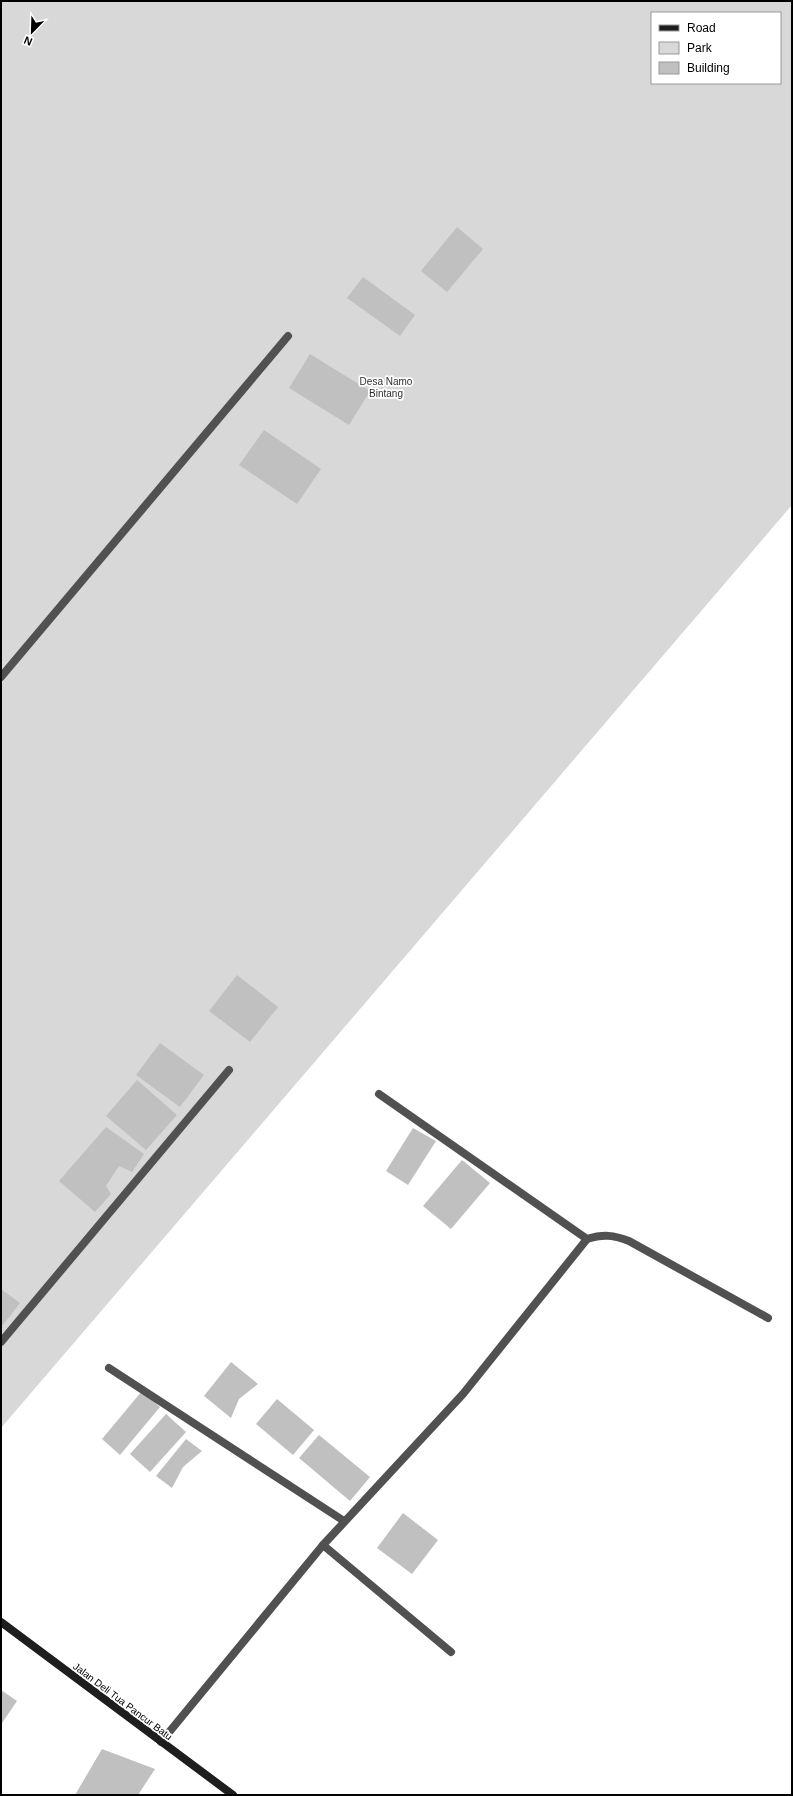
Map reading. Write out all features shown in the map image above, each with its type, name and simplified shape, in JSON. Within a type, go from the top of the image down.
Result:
[{"type":"main road","name":"Jalan Deli Tua Pancur Batu","points":[[1,1622],[233,1795]]},
{"type":"street","points":[[1,677],[288,336]]},
{"type":"street","points":[[1,1342],[229,1070]]},
{"type":"street","points":[[379,1094],[587,1239]]},
{"type":"street","points":[[161,1742],[323,1545],[463,1394],[587,1239],[607,1235],[617,1236],[630,1241],[768,1318]]},
{"type":"street","points":[[109,1368],[344,1521]]},
{"type":"street","points":[[323,1545],[451,1652]]},
{"type":"green space","name":"Desa Namo Bintang","points":[[1,1],[792,1],[792,505],[1,1428]]},
{"type":"building","points":[[457,227],[483,249],[447,292],[421,271]]},
{"type":"building","points":[[363,277],[415,315],[400,336],[347,298]]},
{"type":"building","points":[[310,354],[370,391],[349,425],[289,388]]},
{"type":"building","points":[[264,430],[321,469],[297,504],[239,465]]},
{"type":"building","points":[[237,975],[278,1007],[250,1042],[209,1011]]},
{"type":"building","points":[[160,1043],[204,1075],[180,1107],[136,1075]]},
{"type":"building","points":[[137,1080],[177,1115],[146,1150],[106,1116]]},
{"type":"building","points":[[106,1127],[144,1154],[132,1172],[119,1166],[106,1186],[111,1194],[95,1212],[59,1181]]},
{"type":"building","points":[[413,1128],[436,1141],[408,1185],[386,1171]]},
{"type":"building","points":[[462,1160],[490,1183],[451,1229],[423,1206]]},
{"type":"building","points":[[1,1289],[20,1303],[3,1325],[1,1323]]},
{"type":"building","points":[[231,1362],[258,1384],[239,1399],[231,1418],[204,1396]]},
{"type":"building","points":[[142,1391],[160,1407],[120,1455],[102,1439]]},
{"type":"building","points":[[277,1399],[314,1430],[293,1455],[256,1424]]},
{"type":"building","points":[[166,1414],[186,1432],[150,1472],[130,1454]]},
{"type":"building","points":[[319,1435],[370,1477],[350,1501],[299,1458]]},
{"type":"building","points":[[186,1439],[202,1451],[183,1467],[172,1488],[156,1476]]},
{"type":"building","points":[[403,1513],[438,1540],[412,1574],[377,1548]]},
{"type":"building","points":[[1,1690],[17,1701],[2,1723],[1,1722]]},
{"type":"building","points":[[102,1749],[155,1769],[138,1795],[75,1795]]}]
